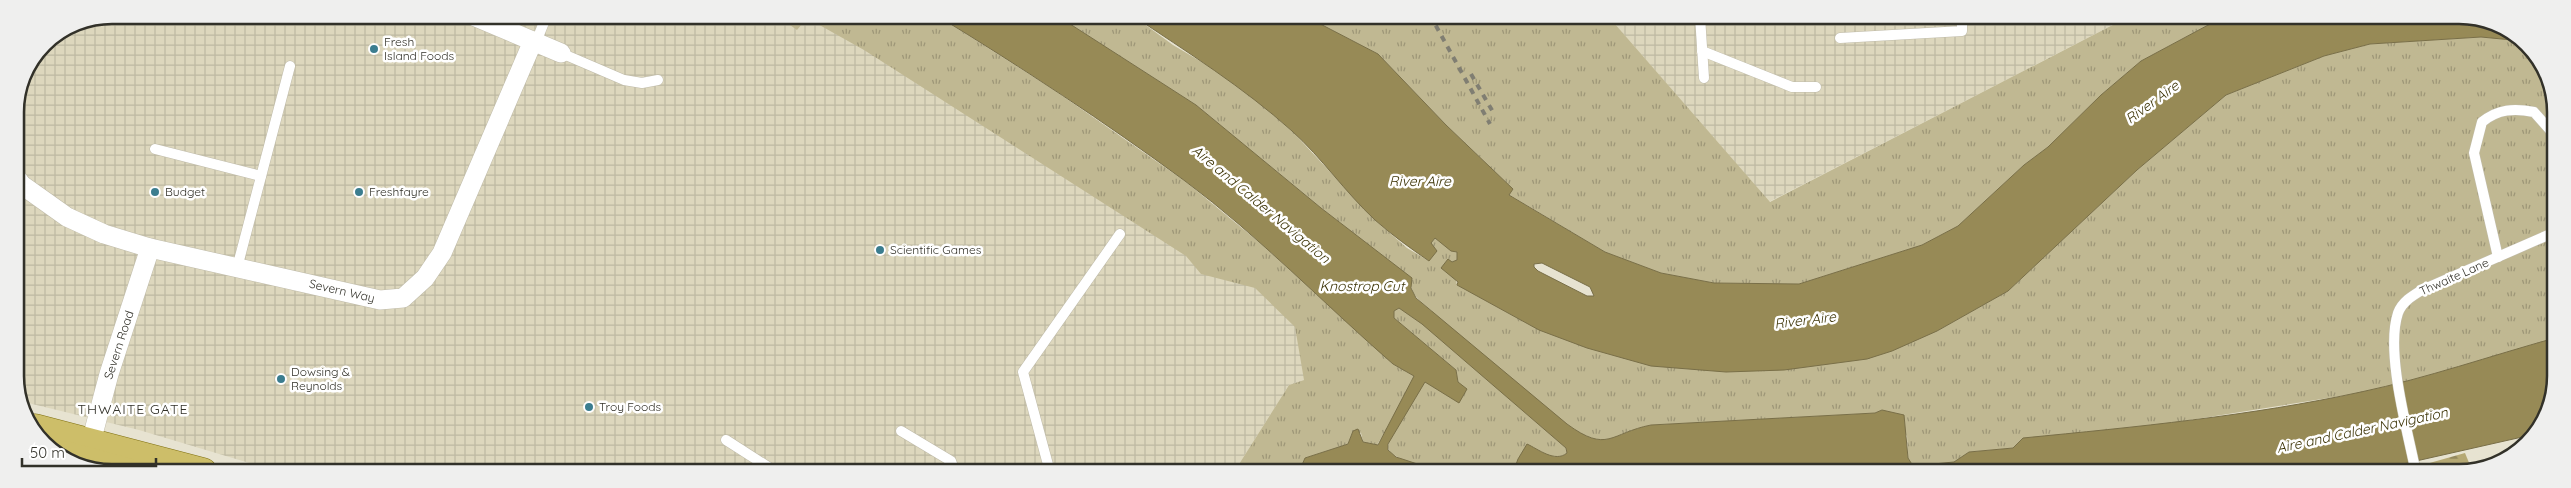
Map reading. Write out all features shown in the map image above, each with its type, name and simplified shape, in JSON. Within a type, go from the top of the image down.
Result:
[{"type":"main road","points":[[48,436],[75,452],[104,463]]},
{"type":"main road","points":[[75,452],[152,464]]},
{"type":"street","points":[[492,24],[561,53]]},
{"type":"street","name":"Severn Way","points":[[24,188],[68,217],[104,234],[150,248],[380,300],[403,298],[425,278],[442,253],[534,42]]},
{"type":"street","name":"Severn Road","points":[[75,452],[109,374],[150,248]]},
{"type":"lane","points":[[534,42],[543,24]]},
{"type":"lane","points":[[1700,24],[1704,78]]},
{"type":"lane","points":[[1840,38],[1962,31],[1962,24]]},
{"type":"lane","points":[[1702,51],[1792,87],[1816,87]]},
{"type":"lane","points":[[561,53],[624,80],[642,83],[658,80]]},
{"type":"lane","points":[[237,268],[290,66]]},
{"type":"lane","points":[[2498,257],[2474,153],[2482,122],[2498,112],[2510,110],[2534,112],[2547,127]]},
{"type":"lane","points":[[155,149],[261,176]]},
{"type":"lane","points":[[1048,464],[1022,372],[1120,234]]},
{"type":"lane","name":"Thwaite Lane","points":[[2414,464],[2397,371],[2393,336],[2398,312],[2408,299],[2422,290],[2547,236]]},
{"type":"lane","points":[[901,431],[951,461],[952,464]]},
{"type":"lane","points":[[726,440],[764,464]]},
{"type":"shaded area","points":[[950,24],[1054,90],[1186,182],[1266,248],[1332,309],[1304,380],[1289,385],[1239,464],[252,464],[139,430],[28,403],[25,393],[25,95],[30,78],[39,63],[58,42],[78,30],[95,25]]},
{"type":"shaded area","points":[[1615,24],[2114,24],[1769,202]]},
{"type":"green space","points":[[789,24],[802,24],[797,30]]},
{"type":"green space","points":[[818,24],[950,24],[1054,90],[1186,182],[1266,248],[1393,364],[1433,386],[1458,382],[1456,370],[1394,318],[1394,311],[1399,308],[1432,311],[1414,293],[1411,278],[1321,208],[1196,105],[1070,24],[1144,24],[1173,45],[1217,71],[1260,103],[1293,132],[1374,219],[1407,248],[1429,261],[1431,243],[1435,238],[1457,252],[1458,260],[1452,262],[1457,285],[1937,331],[2008,291],[2137,170],[2226,95],[2324,56],[2370,44],[2481,37],[2508,39],[2529,58],[2541,78],[2546,95],[2547,340],[2424,378],[2360,393],[2013,448],[1969,452],[1954,462],[1934,464],[1912,464],[1908,458],[1907,436],[1882,410],[1875,413],[1651,425],[1601,440],[1581,433],[1567,424],[1556,436],[1566,448],[1567,453],[1554,456],[1545,454],[1533,447],[1519,464],[1414,464],[1398,457],[1389,450],[1392,436],[1384,433],[1377,445],[1363,442],[1361,433],[1353,431],[1348,444],[1305,458],[1302,464],[1239,464],[1289,385],[1304,380],[1295,327],[1255,288],[1201,274],[1186,256],[864,50]]},
{"type":"green space","points":[[1320,24],[1615,24],[1770,202],[2115,24],[2210,24],[2141,61],[2101,95],[2048,147],[2024,165],[1958,226],[1922,245],[1799,284],[1714,283],[1661,273],[1605,252],[1508,194],[1513,189],[1446,125],[1378,54]]},
{"type":"green space","points":[[2465,453],[2469,463],[2459,464],[2426,464]]},
{"type":"water","points":[[950,24],[1070,24],[1196,105],[1321,208],[1412,278],[1411,288],[1416,298],[1567,424],[1592,438],[1609,439],[1637,428],[1651,425],[1875,413],[1882,410],[1904,415],[1908,458],[1912,464],[1516,464],[1527,444],[1557,457],[1567,453],[1566,448],[1422,324],[1399,308],[1394,311],[1394,318],[1456,370],[1458,382],[1467,389],[1459,403],[1425,382],[1388,444],[1388,450],[1396,457],[1417,464],[1302,464],[1305,458],[1348,444],[1353,431],[1358,429],[1363,442],[1378,445],[1414,376],[1393,364],[1239,224],[1185,181],[1124,137]]},
{"type":"water","name":"River Aire","points":[[1145,24],[1320,24],[1378,54],[1446,125],[1513,189],[1509,195],[1605,252],[1661,273],[1714,283],[1799,284],[1922,245],[1958,226],[2024,165],[2048,147],[2101,95],[2141,61],[2210,24],[2459,24],[2493,30],[2509,40],[2481,37],[2370,44],[2324,56],[2226,95],[2137,170],[2008,291],[1937,331],[1892,351],[1867,359],[1784,370],[1726,372],[1651,366],[1587,348],[1539,330],[1457,285],[1458,282],[1441,268],[1448,259],[1452,262],[1457,260],[1457,252],[1451,251],[1435,238],[1431,243],[1437,251],[1429,261],[1408,246],[1375,220],[1292,131],[1214,70]],"holes":[[[1542,263],[1590,287],[1594,296],[1587,296],[1538,271],[1534,264]]]},
{"type":"water","name":"Aire and Calder Navigation","points":[[2547,340],[2547,376],[2543,404],[2532,425],[2522,437],[2403,464],[1934,464],[1954,462],[1969,452],[2013,448],[2023,438],[2235,414],[2361,392],[2434,374]]},
{"type":"railway","points":[[1435,24],[1490,124]]},
{"type":"railway","points":[[1471,74],[1493,112]]},
{"type":"place","name":"Fresh Island Foods","points":[[374,49]]},
{"type":"place","name":"Budget","points":[[155,192]]},
{"type":"place","name":"Freshfayre","points":[[359,192]]},
{"type":"place","name":"Scientific Games","points":[[880,250]]},
{"type":"place","name":"Dowsing & Reynolds","points":[[281,379]]},
{"type":"place","name":"Troy Foods","points":[[589,407]]},
{"type":"district","name":"THWAITE GATE","points":[[133,409]]},
{"type":"water label","name":"Knostrop Cut","points":[[1362,286]]}]
